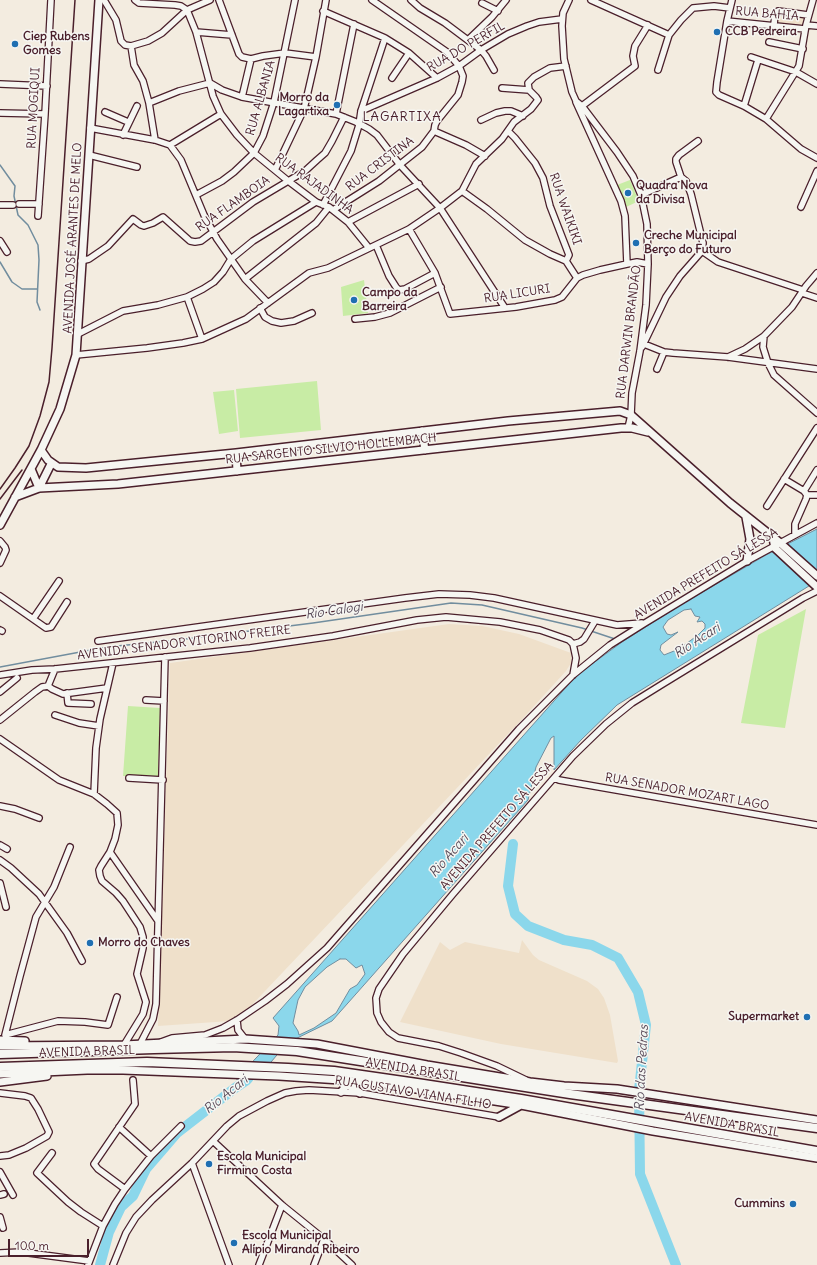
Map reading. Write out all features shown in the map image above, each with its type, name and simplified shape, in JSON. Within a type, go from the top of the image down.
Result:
[{"type":"highway","name":"AVENIDA BRASIL","points":[[0,1054],[154,1048],[253,1048],[296,1051],[570,1094],[653,1104],[720,1116],[817,1128]]},
{"type":"highway","name":"AVENIDA BRASIL","points":[[0,1067],[147,1062],[239,1065],[353,1073],[417,1083],[622,1122],[817,1151]]},
{"type":"main road","name":"AVENIDA JOSÉ ARANTES DE MELO","points":[[0,525],[41,450],[60,409],[76,355],[99,0]]},
{"type":"main road","name":"RUA SARGENTO SILVIO HOLLEMBACH","points":[[51,464],[63,468],[86,468],[620,411],[631,415],[680,460],[777,544],[817,576]]},
{"type":"main road","name":"RUA SARGENTO SILVIO HOLLEMBACH","points":[[15,497],[39,488],[99,486],[628,428],[651,432]]},
{"type":"main road","points":[[422,431],[425,450]]},
{"type":"main road","points":[[39,488],[51,464],[41,450]]},
{"type":"main road","points":[[236,453],[237,471]]},
{"type":"main road","points":[[31,469],[39,488]]},
{"type":"main road","points":[[746,517],[750,539],[747,561]]},
{"type":"main road","name":"RUA SARGENTO SILVIO HOLLEMBACH","points":[[777,544],[817,588]]},
{"type":"main road","name":"AVENIDA BRASIL","points":[[0,1046],[124,1045],[245,1039],[317,1044],[427,1065],[530,1082],[627,1090],[817,1120]]},
{"type":"main road","points":[[0,1040],[31,1042],[47,1045]]},
{"type":"main road","points":[[0,1082],[55,1075],[75,1070]]},
{"type":"main road","name":"AVENIDA BRASIL","points":[[0,1074],[75,1070],[116,1070],[279,1076],[403,1086],[622,1122]]},
{"type":"main road","points":[[341,1092],[344,1089],[343,1082]]},
{"type":"main road","points":[[343,1082],[360,1093]]},
{"type":"main road","points":[[499,1117],[522,1105]]},
{"type":"main road","name":"AVENIDA BRASIL","points":[[654,1127],[817,1158]]},
{"type":"street","name":"RUA MOGIQUI","points":[[38,216],[46,114],[50,0]]},
{"type":"street","points":[[104,0],[116,20],[121,41],[125,45],[131,46],[148,41],[162,33],[187,10],[210,0]]},
{"type":"street","points":[[135,0],[139,3],[153,2],[181,6],[187,10]]},
{"type":"street","points":[[219,0],[242,57],[251,59],[285,53],[316,57]]},
{"type":"street","name":"RUA ALBANIA","points":[[196,195],[222,181],[254,153],[263,136],[274,102],[295,0]]},
{"type":"street","points":[[275,170],[304,109],[316,57],[326,0]]},
{"type":"street","points":[[372,0],[447,52],[459,66]]},
{"type":"street","points":[[411,0],[420,8],[445,23],[481,50],[494,70]]},
{"type":"street","points":[[468,40],[498,11],[506,0]]},
{"type":"street","points":[[569,0],[562,19],[566,66],[583,119],[621,201],[625,216],[627,264]]},
{"type":"street","points":[[591,0],[669,35]]},
{"type":"street","points":[[732,0],[727,21],[716,92],[719,95],[744,106],[766,119],[801,149],[817,158]]},
{"type":"street","points":[[766,119],[796,72],[803,49],[808,15],[813,0]]},
{"type":"street","points":[[482,3],[498,11]]},
{"type":"street","points":[[658,70],[669,35],[693,8],[714,6],[730,8]]},
{"type":"street","name":"RUA RAJADINHA","points":[[187,10],[196,32],[213,96],[221,114],[237,136],[254,153],[288,181],[316,202],[328,208],[348,222],[369,248]]},
{"type":"street","points":[[323,11],[385,38],[409,53],[437,78]]},
{"type":"street","points":[[774,25],[775,14],[778,11],[808,15]]},
{"type":"street","name":"RUA DO PERFIL","points":[[361,111],[437,78],[459,66],[481,50],[508,34],[539,22],[562,19]]},
{"type":"street","name":"RUA BAHIA","points":[[727,21],[806,27],[817,26]]},
{"type":"street","points":[[336,114],[354,24]]},
{"type":"street","points":[[582,106],[635,66],[633,56],[635,46],[648,25]]},
{"type":"street","points":[[196,32],[232,35]]},
{"type":"street","points":[[245,279],[316,222],[328,208],[351,151],[359,125],[361,111],[385,38]]},
{"type":"street","points":[[769,42],[803,49]]},
{"type":"street","points":[[131,46],[134,65],[143,81],[149,103],[156,140]]},
{"type":"street","points":[[392,78],[409,53]]},
{"type":"street","points":[[751,57],[796,72],[817,84]]},
{"type":"street","points":[[242,97],[251,59]]},
{"type":"street","points":[[744,106],[758,60]]},
{"type":"street","name":"RUA CRISTINA","points":[[328,208],[379,181],[422,147],[434,130],[437,120],[458,95],[463,76],[459,66]]},
{"type":"street","points":[[76,355],[147,348],[202,339],[246,319],[305,276],[328,268],[409,228],[440,208],[462,191],[474,167],[502,139],[514,122],[531,109],[537,101],[536,97],[529,90],[528,83],[534,77],[550,68],[566,66]]},
{"type":"street","points":[[149,103],[179,91],[210,83],[222,90],[242,97],[336,114],[377,135],[400,165],[440,208],[505,308]]},
{"type":"street","points":[[0,84],[47,86]]},
{"type":"street","points":[[502,88],[529,90]]},
{"type":"street","name":"RUA DARWIN BRANDÃO","points":[[576,101],[582,106],[624,162],[641,195],[647,224],[648,264],[646,305],[640,351],[632,388],[631,415],[628,428]]},
{"type":"street","points":[[123,135],[136,106]]},
{"type":"street","points":[[481,120],[496,113],[511,111],[523,116]]},
{"type":"street","points":[[105,112],[128,122]]},
{"type":"street","points":[[0,113],[46,114]]},
{"type":"street","points":[[170,145],[221,114]]},
{"type":"street","name":"RUA FLAMBOIA","points":[[82,260],[89,259],[108,246],[133,219],[140,225],[144,226],[163,217],[190,241],[198,242],[265,194],[305,171],[324,153],[344,117]]},
{"type":"street","points":[[90,128],[156,140],[170,145],[181,160],[204,215],[217,239],[245,279],[268,303]]},
{"type":"street","points":[[434,130],[485,156]]},
{"type":"street","name":"RUA WAIKIKI","points":[[508,131],[535,163],[543,178],[550,206],[570,255],[566,260],[577,278]]},
{"type":"street","points":[[640,351],[666,297],[680,276],[702,251],[703,243],[691,194],[686,181],[681,177],[676,162],[676,158],[679,155],[698,141]]},
{"type":"street","points":[[88,155],[137,167]]},
{"type":"street","points":[[801,207],[817,171]]},
{"type":"street","points":[[641,195],[681,177]]},
{"type":"street","points":[[348,222],[419,184]]},
{"type":"street","points":[[462,191],[525,240],[566,260]]},
{"type":"street","points":[[78,334],[123,311],[158,305],[187,297],[204,289],[214,282],[223,272],[231,259],[253,242],[316,202]]},
{"type":"street","points":[[0,205],[39,204]]},
{"type":"street","points":[[355,319],[375,318],[390,313],[441,287],[435,273],[409,228]]},
{"type":"street","points":[[0,241],[7,252]]},
{"type":"street","points":[[376,245],[389,276],[399,290],[405,289],[435,273]]},
{"type":"street","points":[[702,251],[718,262],[802,291],[817,298]]},
{"type":"street","points":[[577,278],[600,270],[637,262],[648,264]]},
{"type":"street","points":[[728,357],[745,349],[764,336],[792,307],[802,291],[817,273]]},
{"type":"street","name":"RUA LICURI","points":[[441,287],[450,314],[505,308],[558,299],[562,297],[577,278]]},
{"type":"street","points":[[187,297],[202,339]]},
{"type":"street","points":[[260,308],[265,317],[272,321],[281,323],[294,321],[312,313]]},
{"type":"street","points":[[764,336],[763,347],[774,375],[817,413]]},
{"type":"street","points":[[644,344],[664,352],[728,357],[817,369]]},
{"type":"street","points":[[657,368],[664,352]]},
{"type":"street","points":[[767,506],[817,428]]},
{"type":"street","points":[[795,534],[795,524],[804,504],[805,493],[817,470]]},
{"type":"street","points":[[784,479],[805,493],[817,495]]},
{"type":"street","name":"AVENIDA PREFEITO SÁ LESSA","points":[[159,1043],[172,1038],[213,1033],[237,1020],[287,984],[327,948],[519,729],[573,675],[622,637],[747,561],[817,523]]},
{"type":"street","points":[[0,541],[6,550],[0,563]]},
{"type":"street","points":[[33,619],[59,581]]},
{"type":"street","name":"AVENIDA PREFEITO SÁ LESSA","points":[[530,1082],[497,1066],[461,1053],[439,1046],[398,1038],[389,1032],[381,1022],[377,1013],[376,998],[378,989],[403,954],[536,798],[573,756],[606,724],[632,703],[817,588]]},
{"type":"street","name":"AVENIDA SENADOR VITORINO FREIRE","points":[[98,641],[439,594],[470,595],[494,598],[618,625],[645,623]]},
{"type":"street","points":[[0,596],[44,627],[49,628],[67,602]]},
{"type":"street","name":"AVENIDA SENADOR VITORINO FREIRE","points":[[0,675],[32,670],[55,669],[250,648],[333,636],[417,620],[446,617],[500,622],[540,630],[569,640],[573,644]]},
{"type":"street","points":[[573,675],[576,658],[573,644],[582,641],[595,621]]},
{"type":"street","points":[[140,1044],[153,1019],[156,1004],[165,657]]},
{"type":"street","points":[[94,794],[96,748],[99,726],[113,663]]},
{"type":"street","points":[[48,686],[55,669]]},
{"type":"street","points":[[0,692],[17,678]]},
{"type":"street","points":[[0,720],[42,687],[48,686],[63,694],[107,688]]},
{"type":"street","points":[[67,693],[68,703],[91,704]]},
{"type":"street","points":[[146,700],[164,701]]},
{"type":"street","points":[[55,715],[79,723],[99,726]]},
{"type":"street","points":[[0,739],[59,780],[94,794],[113,808],[117,813],[118,825],[115,839],[110,852],[99,870],[102,881],[116,893],[133,915],[140,927],[143,937],[143,948],[137,974],[146,1002],[145,1010],[124,1045]]},
{"type":"street","points":[[129,778],[163,780]]},
{"type":"street","name":"RUA SENADOR MOZART LAGO","points":[[554,778],[597,787],[817,825]]},
{"type":"street","points":[[0,806],[15,809],[39,818]]},
{"type":"street","points":[[0,846],[7,849]]},
{"type":"street","points":[[70,847],[54,887],[36,917],[6,1035],[58,1021],[85,1022],[108,1026],[117,997]]},
{"type":"street","points":[[110,852],[158,921]]},
{"type":"street","points":[[0,860],[40,894],[67,933],[82,961]]},
{"type":"street","points":[[0,883],[6,908]]},
{"type":"street","points":[[237,1020],[238,1030],[245,1039]]},
{"type":"street","points":[[125,1189],[95,1166],[95,1162],[135,1102],[133,1080]]},
{"type":"street","name":"RUA GUSTAVO VIANA FILHO","points":[[113,1265],[126,1233],[136,1217],[192,1163],[226,1126],[239,1116],[285,1093],[309,1090],[360,1093],[499,1117]]},
{"type":"street","points":[[0,1093],[28,1096],[31,1098],[48,1128],[48,1135],[26,1148],[0,1156]]},
{"type":"street","points":[[0,1253],[21,1252],[88,1263],[103,1226],[125,1189],[151,1156],[181,1126]]},
{"type":"street","points":[[119,1127],[151,1156]]},
{"type":"street","points":[[213,1141],[282,1205],[324,1239],[352,1265]]},
{"type":"street","points":[[52,1153],[37,1173],[68,1202],[103,1226]]},
{"type":"street","points":[[192,1163],[229,1265]]},
{"type":"street","points":[[0,1172],[13,1195]]},
{"type":"street","points":[[259,1265],[282,1205]]},
{"type":"street","points":[[0,1217],[3,1228]]},
{"type":"street","points":[[314,1265],[324,1239]]},
{"type":"shaded area","points":[[778,12],[806,15],[805,27],[775,23]]},
{"type":"shaded area","points":[[449,624],[482,626],[519,634],[571,653],[571,663],[566,671],[525,716],[249,1008],[230,1021],[158,1026],[170,663]]},
{"type":"shaded area","points":[[522,940],[533,955],[539,960],[587,981],[598,989],[604,998],[610,1015],[618,1061],[617,1063],[501,1044],[400,1022],[440,942],[450,950],[465,942],[519,953]]},
{"type":"green space","name":"Quadra Nova da Divisa","points":[[630,180],[639,201],[626,207],[617,185]]},
{"type":"green space","name":"Campo da Barreira","points":[[364,280],[368,313],[343,316],[341,287]]},
{"type":"green space","points":[[317,381],[321,430],[240,438],[236,389]]},
{"type":"green space","points":[[234,390],[238,431],[219,434],[213,392]]},
{"type":"green space","points":[[806,609],[785,728],[741,723],[758,635]]},
{"type":"green space","points":[[128,706],[160,708],[158,777],[123,776]]},
{"type":"water","points":[[817,529],[817,581],[617,705],[581,740],[554,770],[554,736],[551,738],[536,767],[528,800],[332,1021],[287,1043],[261,1074],[251,1080],[236,1079],[278,1035],[279,1026],[273,1018],[577,675],[622,642],[677,607],[766,555]],"holes":[[[691,609],[695,616],[700,617],[697,622],[702,621],[705,624],[705,628],[679,649],[664,655],[660,650],[661,645],[678,632],[671,635],[667,634],[663,627],[668,620],[684,610]],[[340,959],[346,959],[356,968],[362,965],[365,974],[357,985],[350,989],[336,1013],[314,1028],[299,1035],[293,1023],[298,1000],[305,987],[327,967]]]},
{"type":"waterway","points":[[0,165],[15,186],[14,196],[18,215],[28,225],[38,245],[39,260],[37,302],[40,310]]},
{"type":"waterway","points":[[0,262],[12,282],[22,289],[37,289]]},
{"type":"waterway","name":"Rio Calogi","points":[[0,667],[107,647],[178,640],[313,623],[451,603],[482,605],[582,628],[615,639]]},
{"type":"waterway","name":"Rio das Pedras","points":[[513,844],[508,886],[515,914],[528,926],[564,940],[592,945],[618,958],[638,992],[646,1025],[639,1090],[640,1174],[676,1265]]},
{"type":"waterway","name":"Rio Acari","points":[[100,1265],[109,1232],[121,1207],[133,1196],[146,1169],[177,1133],[247,1080],[255,1070]]},
{"type":"railway","points":[[0,489],[29,446],[40,416],[49,382],[75,0]]},
{"type":"railway","points":[[0,499],[22,470]]},
{"type":"place","name":"CCB Pedreira","points":[[717,32]]},
{"type":"place","name":"Ciep Rubens Gomes","points":[[15,44]]},
{"type":"place","name":"Morro da Lagartixa","points":[[337,105]]},
{"type":"place","name":"Quadra Nova da Divisa","points":[[628,193]]},
{"type":"place","name":"Creche Municipal Berço do Futuro","points":[[636,243]]},
{"type":"place","name":"Campo da Barreira","points":[[354,300]]},
{"type":"place","name":"Morro do Chaves","points":[[90,943]]},
{"type":"place","name":"Supermarket","points":[[807,1017]]},
{"type":"place","name":"Escola Municipal Firmino Costa","points":[[209,1164]]},
{"type":"place","name":"Cummins","points":[[793,1204]]},
{"type":"place","name":"Escola Municipal Alípio Miranda Ribeiro","points":[[234,1243]]},
{"type":"district","name":"LAGARTIXA","points":[[402,117]]}]
